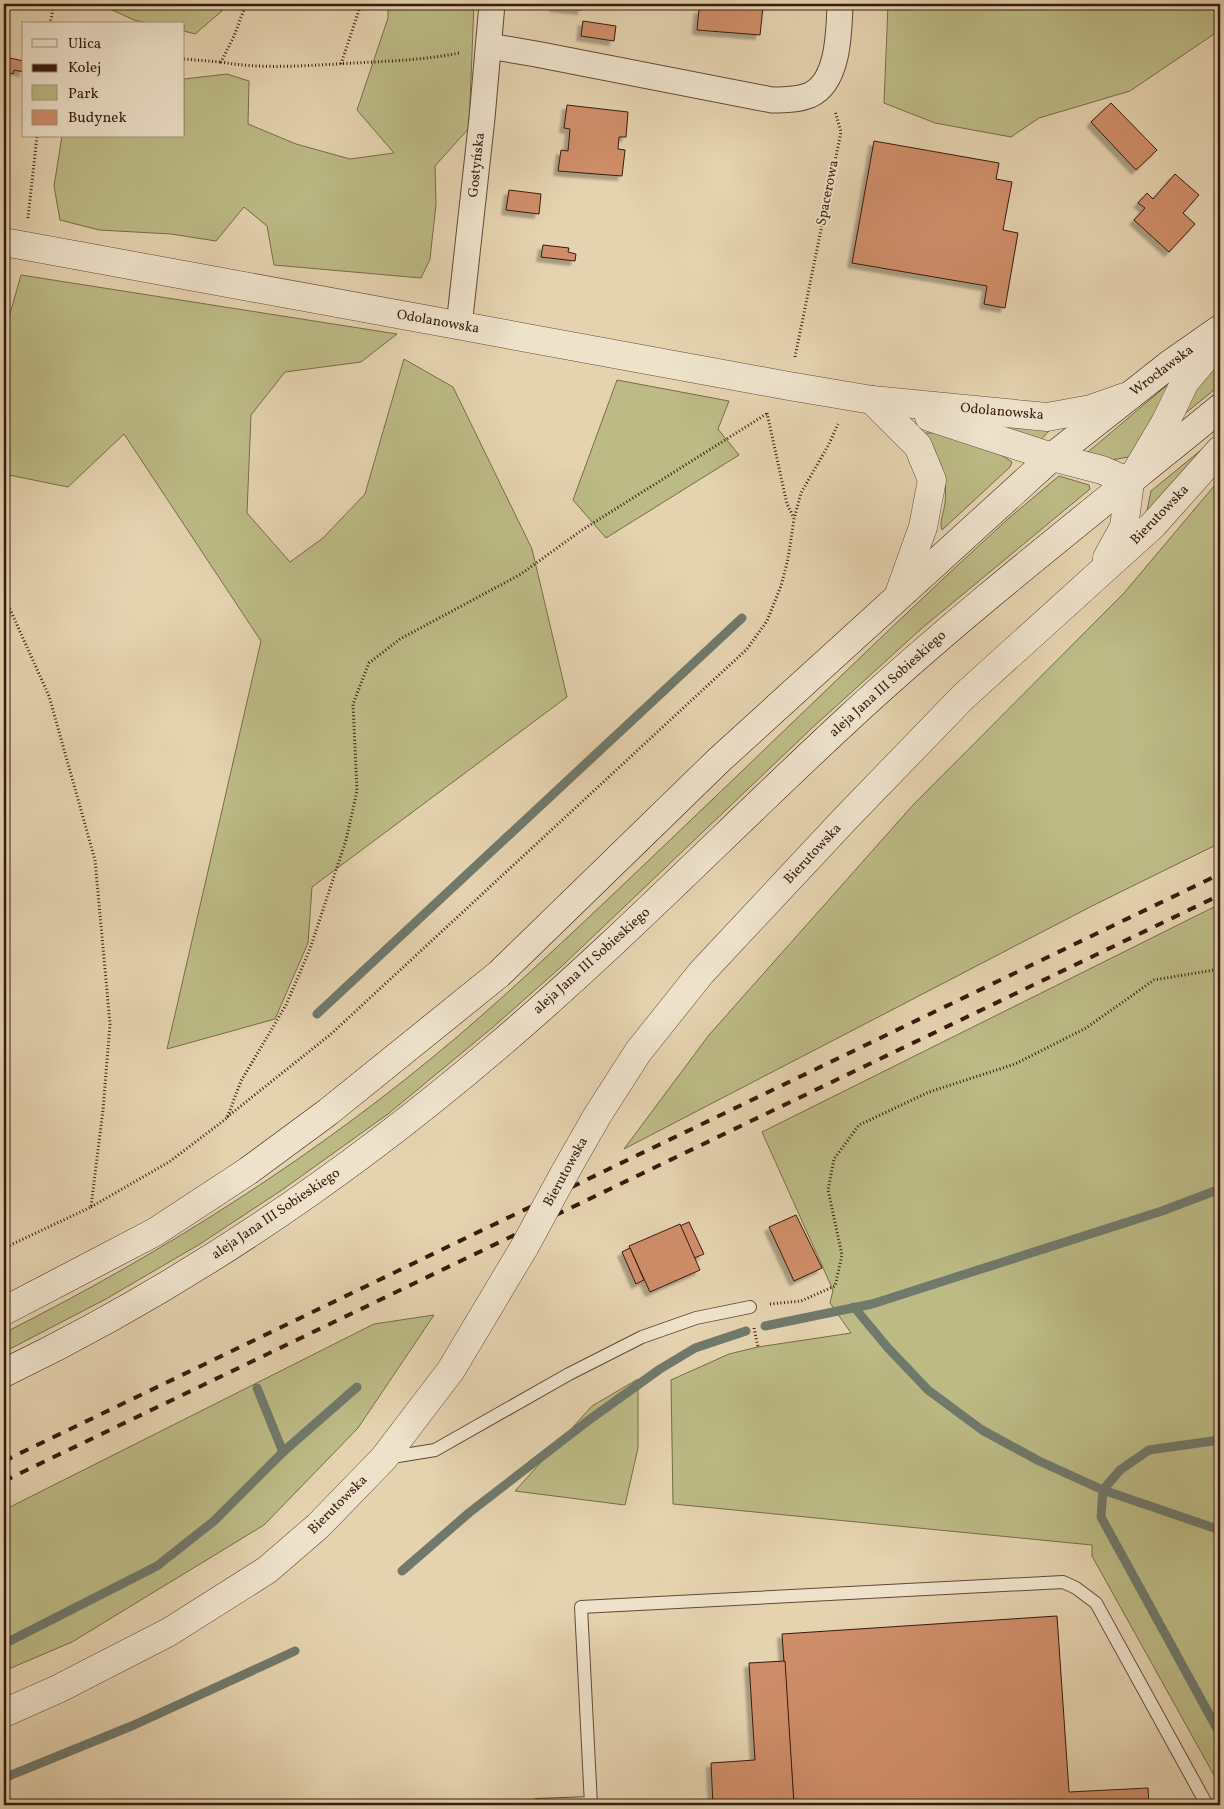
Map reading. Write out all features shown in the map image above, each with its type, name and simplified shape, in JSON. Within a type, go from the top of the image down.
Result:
[{"type":"street","name":"Gostyńska","points":[[459,326],[492,4]]},
{"type":"street","points":[[489,46],[772,100],[794,99],[810,95],[824,86],[834,64],[840,4]]},
{"type":"street","name":"Odolanowska","points":[[14,244],[872,400],[1047,417],[1091,409],[1129,396]]},
{"type":"street","name":"Wrocławska","points":[[1052,456],[1170,364],[1220,329]]},
{"type":"street","name":"Wrocławska","points":[[1150,459],[1185,382],[1220,340]]},
{"type":"street","points":[[872,400],[918,446],[932,480],[923,527],[898,596]]},
{"type":"street","name":"Odolanowska","points":[[872,400],[1102,470],[1130,482]]},
{"type":"street","points":[[1150,459],[1220,408]]},
{"type":"street","name":"Bierutowska","points":[[4,1713],[58,1689],[169,1632],[267,1570],[318,1526],[384,1458],[451,1370],[525,1246],[597,1116],[638,1052],[701,973],[845,819],[963,697],[1153,525],[1220,450]]},
{"type":"street","points":[[4,1312],[155,1232],[248,1172],[328,1112],[498,974],[719,760],[1052,456]]},
{"type":"street","name":"aleja Jana III Sobieskiego","points":[[4,1373],[124,1310],[194,1269],[271,1219],[360,1156],[419,1111],[496,1048],[646,912],[848,719],[1000,586],[1130,482],[1150,459]]},
{"type":"street","name":"Bierutowska","points":[[1096,576],[1124,527],[1130,482]]},
{"type":"lane","points":[[384,1458],[435,1450],[569,1374],[642,1337],[696,1318],[750,1307]]},
{"type":"lane","points":[[537,1805],[591,1804],[581,1607],[1063,1582],[1076,1588],[1096,1603],[1207,1805]]},
{"type":"path","points":[[50,22],[54,4]]},
{"type":"path","points":[[221,62],[234,36],[246,4]]},
{"type":"path","points":[[341,64],[361,4]]},
{"type":"path","points":[[185,58],[245,66],[341,64],[435,58],[489,46]]},
{"type":"path","name":"Spacerowa","points":[[789,386],[840,132],[832,102],[824,86]]},
{"type":"path","points":[[14,244],[36,138]]},
{"type":"path","points":[[227,1118],[241,1081],[286,1005],[293,989],[310,949],[346,840],[357,791],[353,704],[368,663],[400,639],[521,574],[582,530],[767,413],[789,386]]},
{"type":"path","points":[[4,1248],[91,1207],[169,1162],[227,1118],[331,1034],[747,649],[767,621],[781,586],[801,493],[839,421],[842,395]]},
{"type":"path","points":[[767,413],[786,504],[794,519]]},
{"type":"path","points":[[4,596],[49,696],[95,860],[110,1024],[103,1110],[91,1207]]},
{"type":"path","points":[[750,1307],[801,1301],[835,1286],[842,1255],[828,1190],[834,1160],[859,1125],[930,1092],[1015,1064],[1086,1028],[1154,980],[1220,970]]},
{"type":"green space","points":[[99,4],[223,4],[222,11],[195,34],[185,31],[185,22],[143,22],[134,20]]},
{"type":"green space","points":[[388,4],[474,4],[469,128],[435,166],[436,204],[430,259],[421,278],[274,265],[267,226],[244,207],[216,241],[171,234],[99,230],[60,220],[54,186],[62,138],[185,138],[185,79],[227,74],[249,81],[248,124],[296,144],[350,159],[394,153],[357,110],[388,18]]},
{"type":"green space","points":[[888,4],[1220,4],[1220,30],[1130,91],[1039,118],[1011,137],[935,123],[884,103]]},
{"type":"green space","points":[[21,275],[397,334],[361,362],[285,372],[251,415],[247,513],[290,562],[323,538],[365,494],[404,359],[453,387],[532,549],[567,697],[312,887],[308,943],[275,1019],[167,1049],[261,641],[124,434],[68,487],[4,474],[4,335]]},
{"type":"green space","points":[[1220,362],[1220,385],[1182,416],[1202,377]]},
{"type":"green space","points":[[617,380],[729,401],[718,429],[739,455],[606,538],[573,500]]},
{"type":"green space","points":[[1166,386],[1170,387],[1133,456],[1105,460],[1089,457],[1088,452]]},
{"type":"green space","points":[[958,416],[1050,428],[1037,444]]},
{"type":"green space","points":[[924,433],[934,433],[974,444],[1003,456],[1012,462],[1010,467],[942,530],[941,520],[946,492],[944,474]]},
{"type":"green space","points":[[1212,441],[1146,516],[1151,491]]},
{"type":"green space","points":[[1059,476],[1089,485],[1090,489],[921,629],[812,728],[561,967],[492,1028],[388,1114],[282,1190],[200,1244],[106,1299],[4,1352],[4,1333],[123,1269],[239,1199],[351,1121],[457,1037],[529,973],[946,576],[1009,518]]},
{"type":"green space","points":[[1220,479],[1220,843],[1094,905],[624,1149],[709,1035],[913,805],[1124,593]]},
{"type":"green space","points":[[1220,904],[1220,1786],[1092,1556],[1092,1545],[673,1504],[671,1380],[729,1354],[758,1347],[851,1333],[830,1303],[833,1290],[762,1132]]},
{"type":"green space","points":[[434,1315],[358,1428],[264,1525],[72,1642],[4,1671],[4,1510],[374,1324]]},
{"type":"green space","points":[[638,1379],[638,1448],[625,1505],[515,1491],[592,1406]]},
{"type":"building","points":[[554,4],[583,4],[582,10],[554,7]]},
{"type":"building","points":[[706,4],[757,4],[756,6],[763,7],[760,35],[697,30],[699,9],[705,9]]},
{"type":"building","points":[[583,21],[616,26],[614,41],[581,36]]},
{"type":"building","points":[[5,57],[22,61],[22,72],[14,70],[13,74],[4,71]]},
{"type":"building","points":[[1111,103],[1157,150],[1136,170],[1091,122]]},
{"type":"building","points":[[567,105],[628,112],[626,137],[619,137],[618,149],[625,150],[622,176],[558,171],[561,150],[568,151],[570,129],[564,128]]},
{"type":"building","points":[[874,141],[999,163],[996,179],[1012,182],[1003,230],[1018,233],[1005,308],[984,304],[987,286],[852,263]]},
{"type":"building","points":[[1175,174],[1199,195],[1183,213],[1195,224],[1169,252],[1134,220],[1145,208],[1138,203],[1147,193],[1153,199]]},
{"type":"building","points":[[509,190],[541,194],[539,214],[506,210]]},
{"type":"building","points":[[543,245],[569,248],[568,252],[576,254],[575,261],[541,257]]},
{"type":"building","points":[[796,1215],[822,1268],[794,1281],[769,1227]]},
{"type":"building","points":[[689,1222],[704,1254],[694,1258],[680,1226]]},
{"type":"building","points":[[680,1224],[700,1270],[650,1292],[629,1246]]},
{"type":"building","points":[[630,1248],[644,1280],[636,1284],[622,1252]]},
{"type":"building","points":[[1057,1616],[1069,1792],[1148,1788],[1149,1805],[794,1805],[782,1634]]},
{"type":"building","points":[[785,1661],[794,1805],[713,1805],[711,1763],[755,1760],[749,1663]]},
{"type":"waterway","points":[[317,1014],[742,618]]},
{"type":"waterway","points":[[765,1326],[872,1304],[1162,1211],[1220,1189]]},
{"type":"waterway","points":[[854,1307],[888,1348],[928,1390],[982,1430],[1039,1461],[1103,1490],[1120,1470],[1149,1450],[1220,1440]]},
{"type":"waterway","points":[[402,1571],[470,1512],[589,1420],[660,1369],[695,1348],[746,1331]]},
{"type":"waterway","points":[[4,1644],[157,1566],[214,1521],[283,1452],[357,1387]]},
{"type":"waterway","points":[[257,1388],[283,1452]]},
{"type":"waterway","points":[[1220,1530],[1103,1490],[1101,1517],[1220,1734]]},
{"type":"waterway","points":[[4,1778],[134,1725],[295,1651]]},
{"type":"railway","points":[[4,1461],[1220,874]]},
{"type":"railway","points":[[4,1481],[1220,895]]}]
